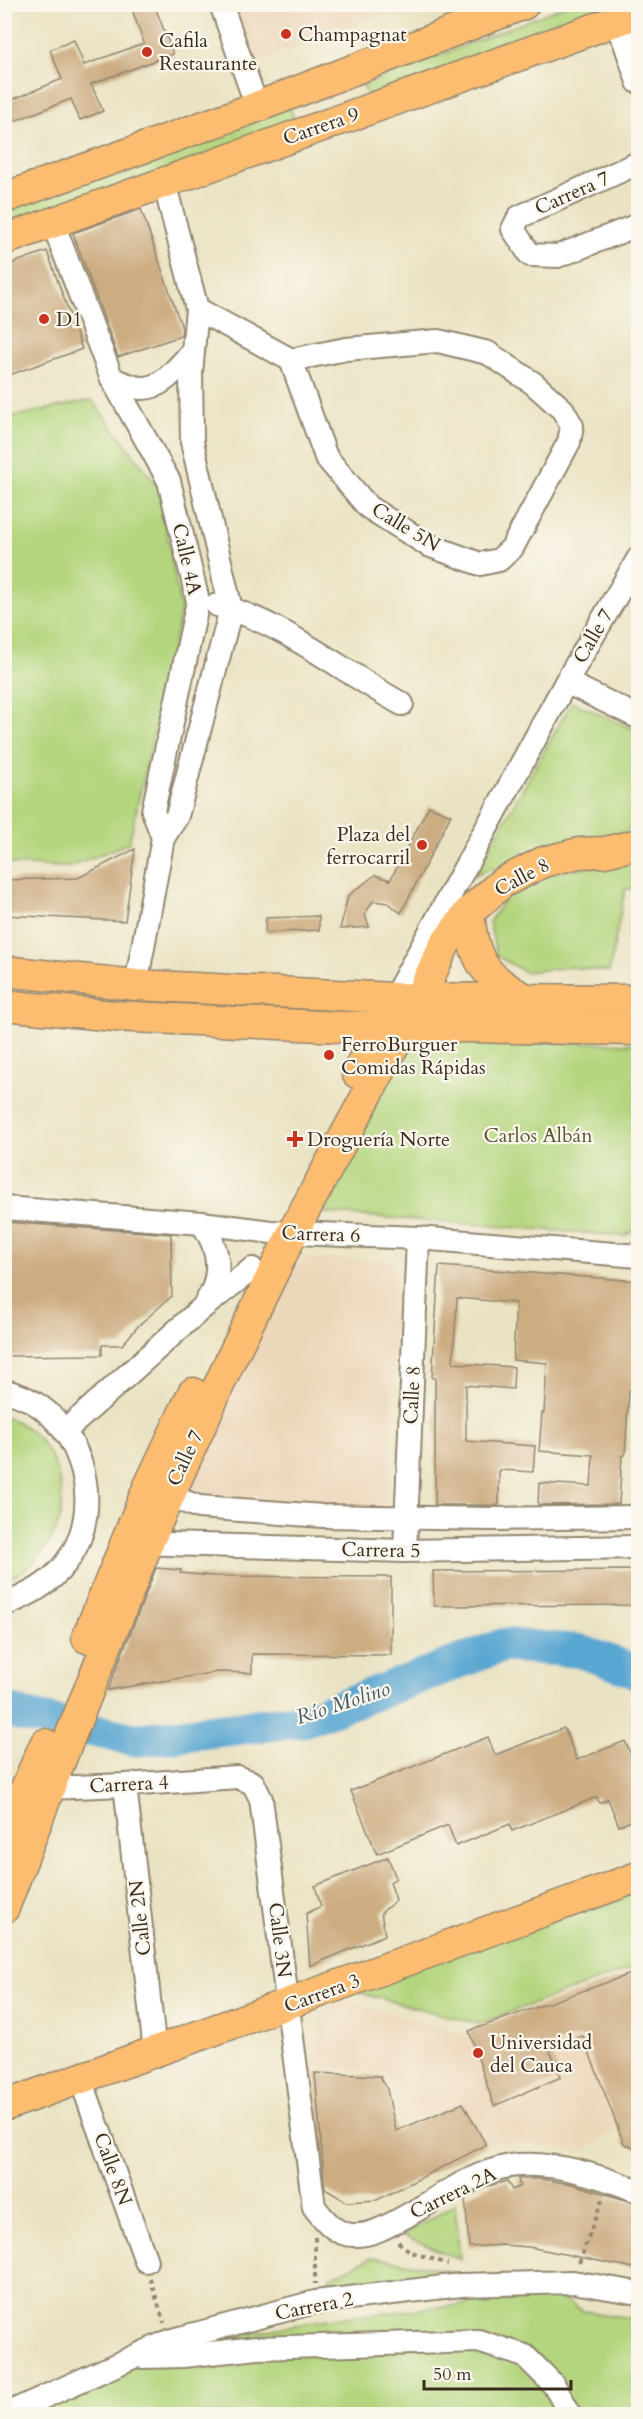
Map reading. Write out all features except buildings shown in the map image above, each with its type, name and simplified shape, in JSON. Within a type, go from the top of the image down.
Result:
[{"type":"main road","name":"Carrera 9","points":[[4,198],[257,107],[524,4]]},
{"type":"main road","name":"Carrera 9","points":[[4,240],[626,18]]},
{"type":"main road","points":[[315,85],[330,123]]},
{"type":"main road","name":"Calle 8","points":[[392,1026],[406,998],[469,912],[502,884],[543,862],[579,853],[605,852],[639,844]]},
{"type":"main road","points":[[469,912],[471,940],[483,967],[503,988],[529,1000]]},
{"type":"main road","points":[[4,971],[136,985],[406,998],[639,1000]]},
{"type":"main road","points":[[4,1005],[114,1016],[342,1027],[639,1030]]},
{"type":"main road","name":"Calle 7","points":[[158,1492],[229,1363],[282,1232],[333,1121],[392,1026]]},
{"type":"main road","name":"Calle 7","points":[[4,1838],[33,1785],[77,1692],[136,1543],[252,1269],[282,1232],[392,1026]]},
{"type":"main road","name":"Calle 7","points":[[4,1908],[33,1785]]},
{"type":"main road","name":"Carrera 3","points":[[4,2106],[639,1877]]},
{"type":"street","points":[[221,4],[257,107]]},
{"type":"street","points":[[626,18],[624,40],[639,82]]},
{"type":"street","name":"Carrera 7","points":[[639,163],[519,217],[513,229],[530,255],[558,256],[639,225]]},
{"type":"street","points":[[162,838],[177,816],[231,609],[192,442],[191,373],[197,309],[164,182]]},
{"type":"street","name":"Calle 4A","points":[[53,223],[112,379],[169,480],[198,601],[153,811],[162,838],[136,985]]},
{"type":"street","points":[[197,309],[291,360]]},
{"type":"street","name":"Calle 5N","points":[[438,340],[488,353],[533,383],[563,410],[572,426],[569,442],[512,548],[499,560],[480,564],[428,545],[368,507],[326,457],[291,360],[346,349],[438,340]]},
{"type":"street","points":[[112,379],[140,388],[155,385],[171,374],[193,351]]},
{"type":"street","name":"Calle 7","points":[[406,998],[566,682],[639,560]]},
{"type":"street","points":[[198,601],[231,609],[278,630],[402,704]]},
{"type":"street","points":[[566,682],[639,717]]},
{"type":"street","name":"Carrera 6","points":[[4,1208],[202,1223],[282,1232],[418,1238],[639,1256]]},
{"type":"street","points":[[202,1223],[212,1238],[218,1256],[218,1275],[212,1292],[202,1308]]},
{"type":"street","name":"Calle 8","points":[[405,1551],[418,1238]]},
{"type":"street","points":[[65,1431],[202,1308],[252,1269]]},
{"type":"street","points":[[4,1391],[13,1393],[42,1408],[65,1431],[82,1462],[87,1496],[83,1531],[66,1564],[39,1590],[4,1605]]},
{"type":"street","name":"Carrera 5","points":[[158,1492],[199,1507],[323,1515],[490,1519],[639,1517]]},
{"type":"street","points":[[323,1515],[323,1550]]},
{"type":"street","points":[[490,1519],[491,1549]]},
{"type":"street","name":"Carrera 5","points":[[136,1543],[405,1551],[639,1547]]},
{"type":"street","name":"Carrera 4","points":[[33,1785],[125,1785],[237,1777],[253,1783]]},
{"type":"street","name":"Calle 3N","points":[[253,1783],[261,1799],[314,2207]]},
{"type":"street","name":"Calle 2N","points":[[125,1785],[155,2052]]},
{"type":"street","name":"Calle 8N","points":[[80,2077],[146,2261]]},
{"type":"street","name":"Carrera 2A","points":[[314,2207],[329,2226],[351,2235],[380,2230],[475,2177],[507,2167],[533,2164],[609,2179],[639,2191]]},
{"type":"street","name":"Carrera 2","points":[[6,2415],[169,2341],[315,2301],[461,2285],[573,2282],[639,2293]]},
{"type":"street","points":[[130,2357],[183,2356],[258,2348],[478,2341],[525,2356],[554,2385],[570,2415]]},
{"type":"path","points":[[573,2282],[609,2179]]},
{"type":"path","points":[[314,2207],[315,2301]]},
{"type":"path","points":[[146,2261],[169,2341]]},
{"type":"shaded area","name":"Champagnat","points":[[232,4],[406,5],[253,63]]},
{"type":"shaded area","points":[[287,1258],[386,1260],[393,1266],[396,1276],[388,1503],[374,1508],[222,1503],[188,1495],[195,1460]]},
{"type":"shaded area","name":"Universidad del Cauca","points":[[638,1978],[638,2117],[580,2153],[529,2143],[497,2142],[486,2145],[462,2103],[400,2124],[386,2072],[316,2068],[319,2026],[323,2013],[338,1998],[478,2038]]},
{"type":"green space","points":[[567,5],[631,5],[371,101],[363,86]]},
{"type":"green space","points":[[289,104],[295,122],[5,229],[5,208]]},
{"type":"green space","points":[[92,400],[159,488],[181,611],[129,843],[69,867],[5,864],[4,418]]},
{"type":"green space","points":[[572,702],[638,731],[638,824],[611,840],[517,860],[474,875]]},
{"type":"green space","points":[[638,855],[638,888],[625,889],[609,972],[571,967],[525,972],[497,956],[489,922],[510,892],[540,876],[607,864]]},
{"type":"green space","name":"Carlos Albán","points":[[437,1040],[638,1044],[638,1229],[624,1236],[325,1213],[394,1067],[413,1048]]},
{"type":"green space","points":[[5,1417],[32,1432],[42,1443],[57,1471],[62,1502],[59,1523],[45,1548],[27,1567],[5,1580]]},
{"type":"green space","points":[[638,1876],[638,1966],[478,2024],[352,1991]]},
{"type":"green space","points":[[455,2204],[460,2260],[403,2235]]},
{"type":"green space","points":[[372,2257],[458,2274],[328,2301],[327,2285],[330,2277]]},
{"type":"green space","points":[[556,2295],[583,2311],[638,2319],[638,2414],[33,2414],[174,2348],[327,2319]]},
{"type":"waterway","name":"Río Molino","points":[[4,1709],[25,1716],[137,1740],[304,1720],[504,1645],[579,1651],[633,1670],[638,1674]]},
{"type":"place","name":"Champagnat","points":[[286,34]]},
{"type":"place","name":"Cafila Restaurante","points":[[147,52]]},
{"type":"place","name":"D1","points":[[44,319]]},
{"type":"place","name":"Plaza del ferrocarril","points":[[422,845]]},
{"type":"place","name":"FerroBurguer Comidas Rápidas","points":[[329,1055]]},
{"type":"place","name":"Droguería Norte","points":[[295,1139]]},
{"type":"place","name":"Universidad del Cauca","points":[[478,2053]]}]
